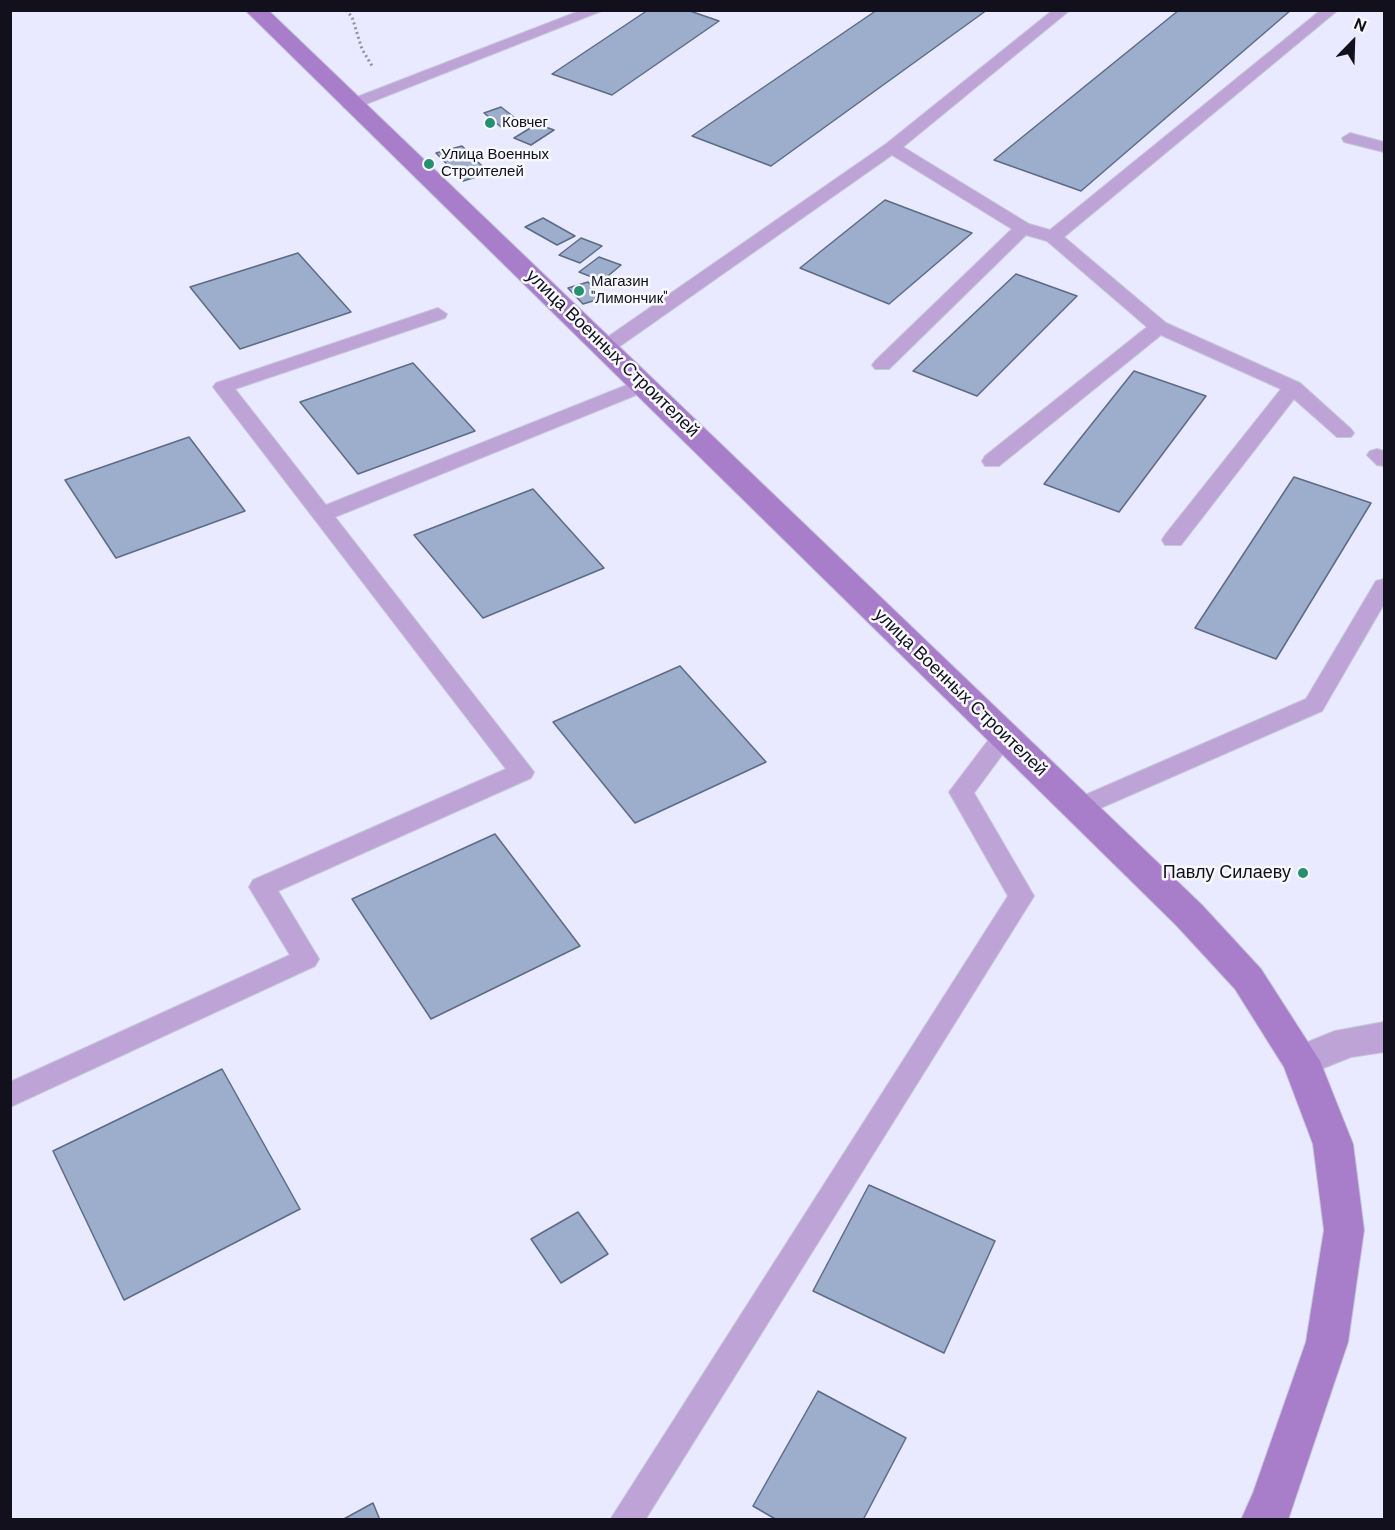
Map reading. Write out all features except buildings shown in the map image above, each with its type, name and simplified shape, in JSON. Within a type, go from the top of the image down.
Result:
[{"type":"main road","name":"улица Военных Строителей","points":[[255,10],[350,105],[606,347],[1189,915],[1248,979],[1301,1061],[1333,1144],[1344,1230],[1327,1342],[1272,1504],[1263,1520]]},
{"type":"street","points":[[1301,1061],[1348,1042],[1384,1037]]},
{"type":"lane","points":[[350,105],[597,10]]},
{"type":"lane","points":[[606,347],[892,148],[1063,10]]},
{"type":"lane","points":[[1053,237],[1331,10]]},
{"type":"lane","points":[[1350,138],[1384,147]]},
{"type":"lane","points":[[892,148],[1023,228],[1053,237],[1159,327],[1293,387],[1344,433]]},
{"type":"lane","points":[[882,365],[1023,228]]},
{"type":"lane","points":[[10,1095],[306,959],[262,887],[522,772],[224,387],[438,314]]},
{"type":"lane","points":[[992,461],[1159,327]]},
{"type":"lane","points":[[322,514],[644,385]]},
{"type":"lane","points":[[1173,540],[1293,387]]},
{"type":"lane","points":[[1078,808],[1314,705],[1384,586]]},
{"type":"lane","points":[[626,1520],[1021,897],[961,792],[1004,736]]},
{"type":"path","points":[[346,10],[352,17],[362,49],[387,91]]},
{"type":"place","name":"Ковчег","points":[[490,123]]},
{"type":"place","name":"Улица Военных Строителей","points":[[429,164]]},
{"type":"place","name":"Магазин \"Лимончик\"","points":[[579,291]]},
{"type":"place","name":"Павлу Силаеву","points":[[1303,873]]}]
